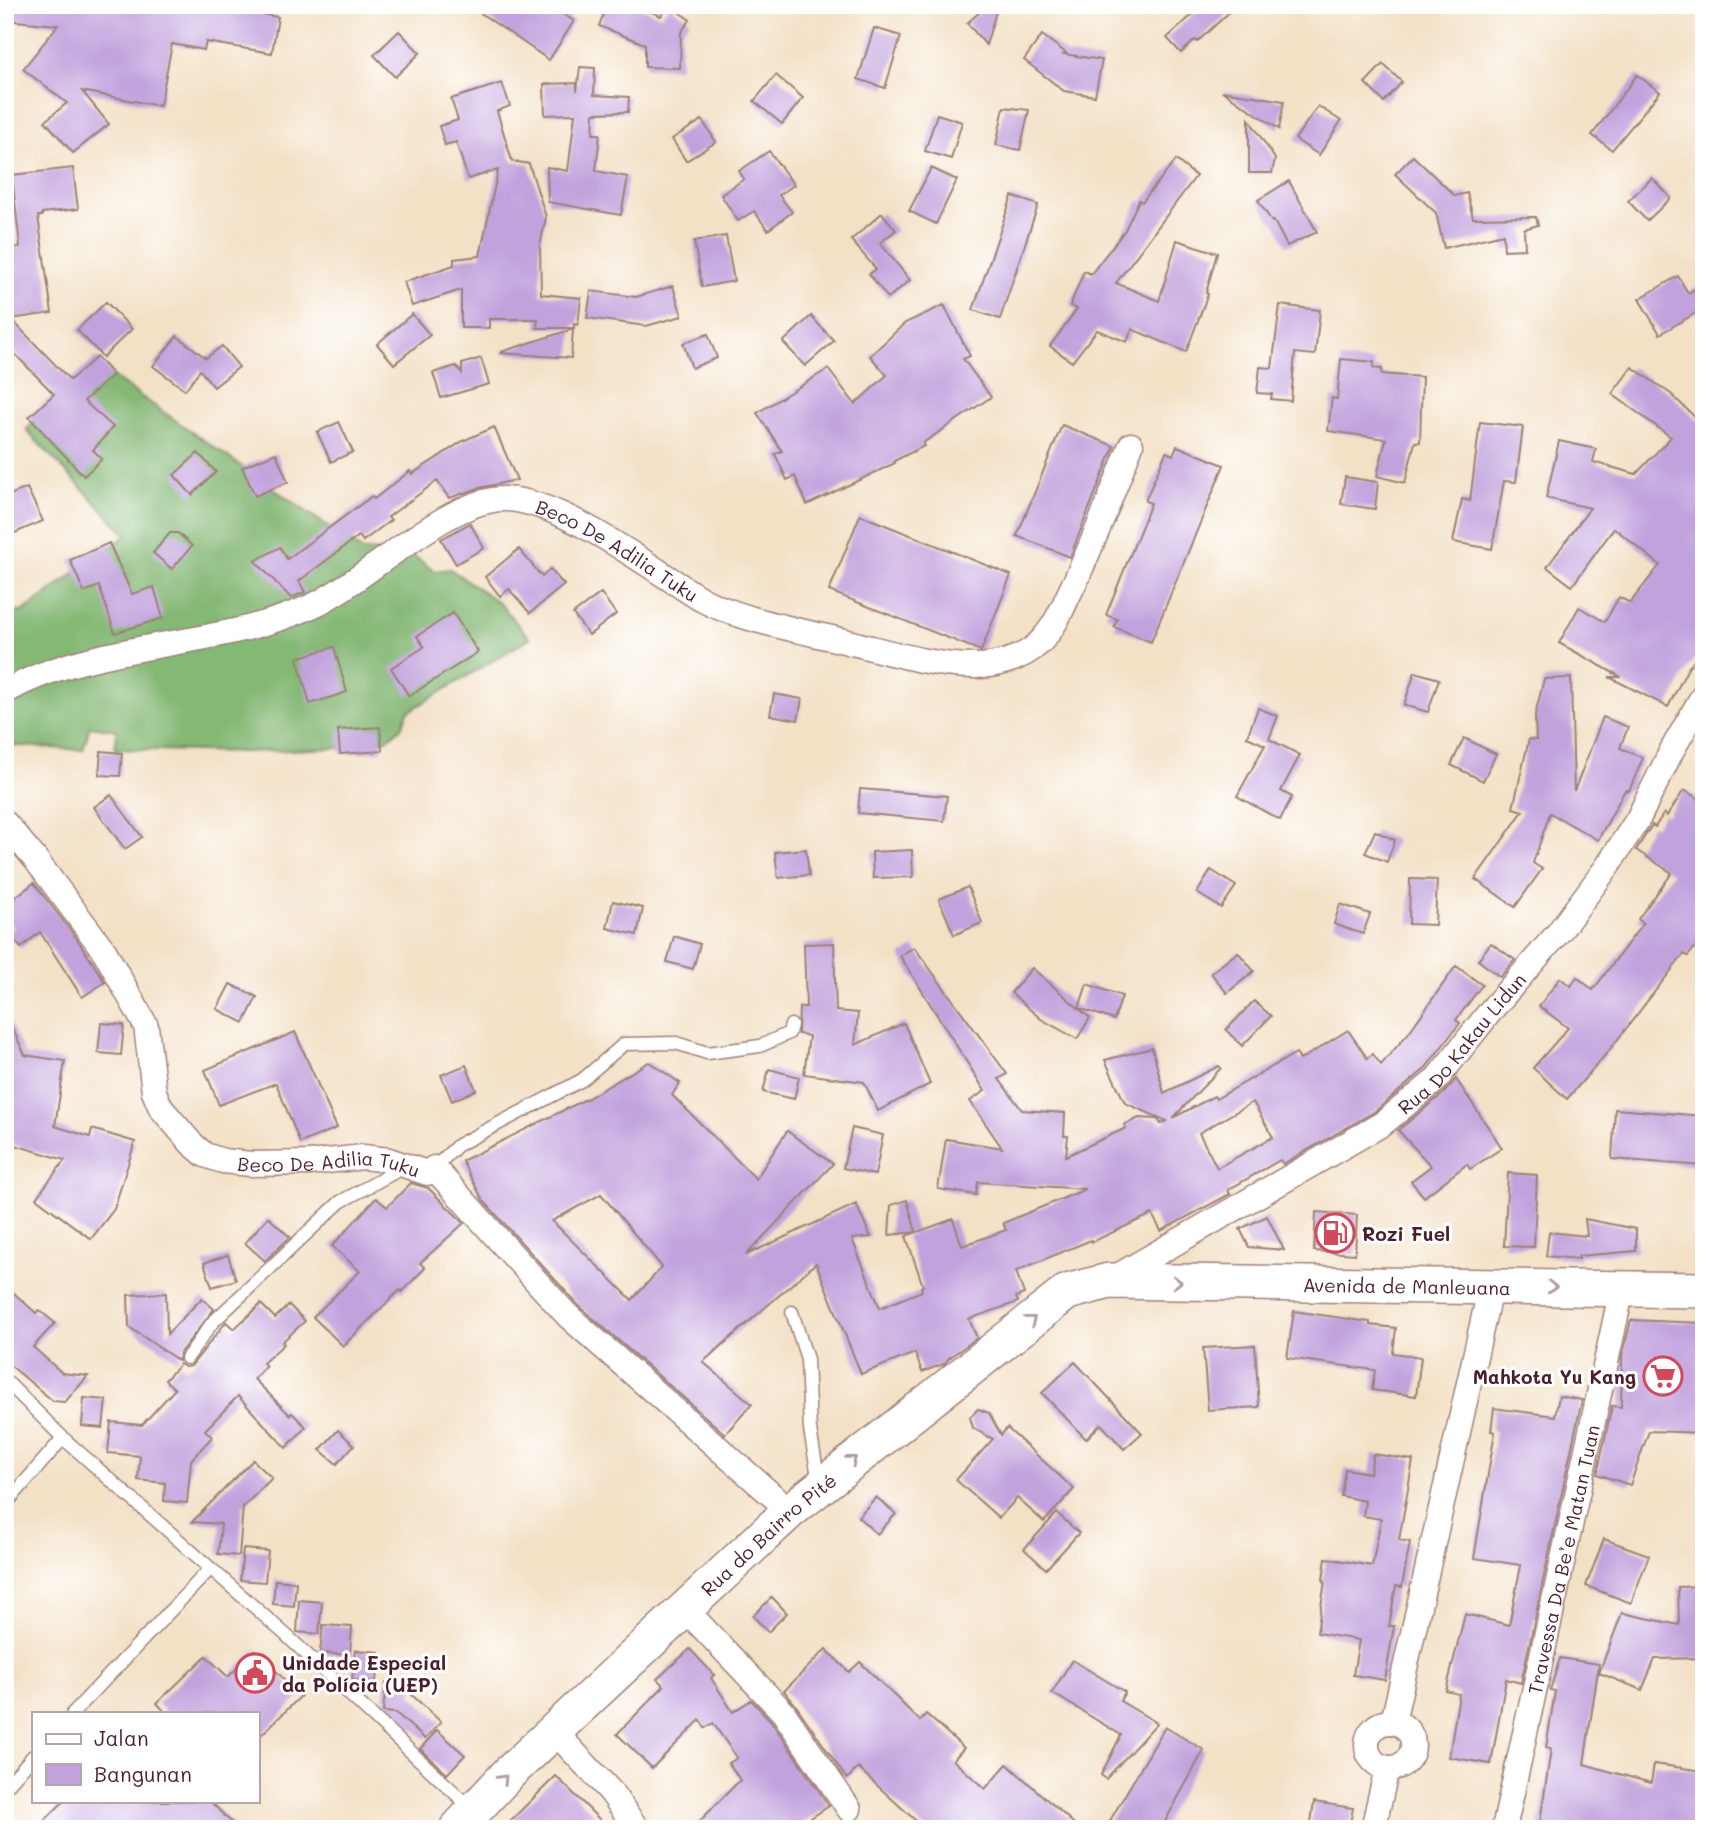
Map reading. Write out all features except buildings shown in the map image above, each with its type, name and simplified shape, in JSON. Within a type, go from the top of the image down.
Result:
[{"type":"main road","name":"Avenida de Manleuana","points":[[1109,1281],[1704,1290]]},
{"type":"main road","name":"Rua do Bairro Pité","points":[[465,1819],[509,1773],[790,1511],[1067,1292],[1109,1281]]},
{"type":"street","name":"Beco De Adilia Tuku","points":[[5,692],[35,677],[87,662],[251,627],[288,616],[317,603],[441,521],[476,505],[502,499],[522,500],[578,522],[703,600],[748,616],[920,660],[976,666],[1010,660],[1037,646],[1055,624],[1085,562],[1131,446]]},
{"type":"street","name":"Rua Do Kakau Lidun","points":[[1109,1281],[1382,1124],[1435,1081],[1493,1008],[1559,932],[1608,867],[1638,819],[1672,750],[1704,694]]},
{"type":"street","name":"Beco De Adilia Tuku","points":[[5,824],[106,952],[146,1026],[154,1092],[161,1108],[191,1143],[205,1155],[223,1161],[251,1164],[309,1163],[363,1157],[389,1160],[427,1173],[433,1168],[568,1316],[790,1511]]},
{"type":"street","points":[[1393,1721],[1492,1285]]},
{"type":"street","name":"Travessa Da Be’e Matan Tuan","points":[[1504,1829],[1622,1289]]},
{"type":"street","points":[[685,1609],[783,1713],[849,1809]]},
{"type":"street","points":[[1393,1721],[1404,1726],[1412,1736],[1413,1748],[1409,1759],[1399,1766],[1387,1768],[1374,1762],[1367,1749],[1369,1735],[1379,1724],[1393,1721]]},
{"type":"street","points":[[554,1731],[611,1792],[637,1829]]},
{"type":"street","points":[[1373,1829],[1387,1768]]},
{"type":"lane","points":[[433,1168],[458,1144],[582,1080],[624,1044],[676,1043],[707,1053],[760,1046],[789,1033],[791,1025]]},
{"type":"lane","points":[[187,1358],[212,1323],[340,1202],[407,1166]]},
{"type":"lane","points":[[792,1312],[807,1359],[810,1430],[820,1486]]},
{"type":"lane","points":[[5,1380],[63,1438],[286,1635],[465,1819]]},
{"type":"lane","points":[[5,1505],[63,1438]]},
{"type":"lane","points":[[74,1712],[209,1569]]},
{"type":"lane","points":[[5,1788],[32,1757]]},
{"type":"green space","points":[[97,366],[363,551],[411,554],[434,571],[450,569],[498,602],[530,638],[408,712],[402,727],[389,738],[359,747],[245,752],[115,749],[117,730],[90,726],[83,750],[5,745],[5,610],[22,612],[127,535],[26,430]]},
{"type":"place","name":"Rozi Fuel","points":[[1335,1233]]},
{"type":"place","name":"Mahkota Yu Kang","points":[[1663,1376]]},
{"type":"place","name":"Unidade Especial da Polícia (UEP)","points":[[255,1673]]}]
